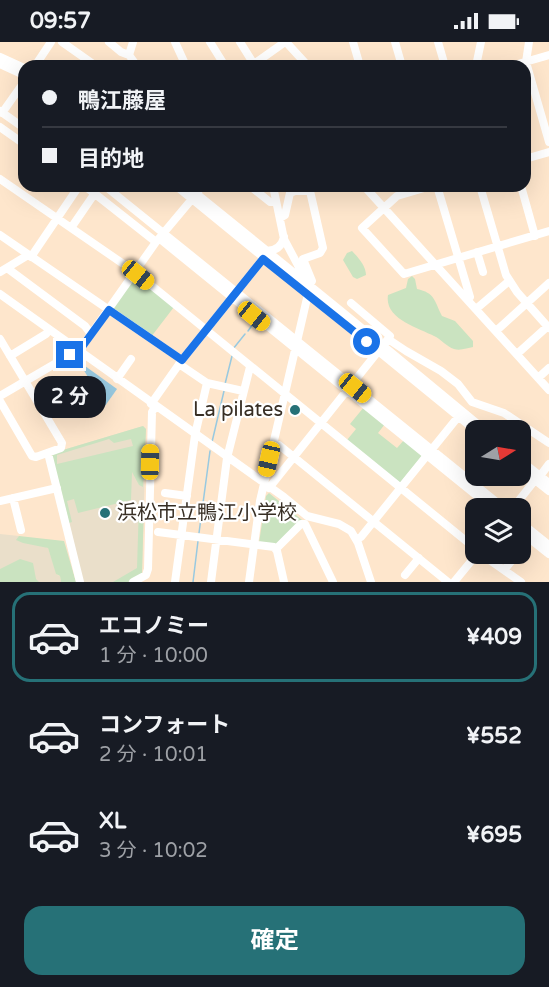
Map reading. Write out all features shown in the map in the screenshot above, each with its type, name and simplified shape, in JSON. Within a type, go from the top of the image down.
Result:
[{"type":"street","points":[[39,60],[51,42]]},
{"type":"street","points":[[62,42],[88,60]]},
{"type":"street","points":[[109,42],[133,60]]},
{"type":"street","points":[[129,55],[133,42]]},
{"type":"street","points":[[175,42],[183,60]]},
{"type":"street","points":[[210,42],[221,60]]},
{"type":"street","points":[[240,42],[252,60]]},
{"type":"street","points":[[262,60],[285,42],[302,60]]},
{"type":"street","points":[[352,42],[358,60]]},
{"type":"street","points":[[395,42],[400,60]]},
{"type":"street","points":[[438,42],[443,60]]},
{"type":"street","points":[[477,60],[481,42]]},
{"type":"street","points":[[526,60],[528,42]]},
{"type":"street","points":[[531,60],[549,55]]},
{"type":"street","points":[[0,57],[18,65]]},
{"type":"street","points":[[0,64],[18,72]]},
{"type":"street","points":[[531,79],[549,142]]},
{"type":"street","points":[[18,90],[1,112],[18,124]]},
{"type":"street","points":[[0,127],[18,140]]},
{"type":"street","points":[[531,157],[549,152]]},
{"type":"street","points":[[0,179],[18,191]]},
{"type":"street","points":[[19,192],[135,272],[465,540]]},
{"type":"street","points":[[75,192],[30,256],[4,270],[85,326],[91,334]]},
{"type":"street","points":[[111,192],[160,238]]},
{"type":"street","points":[[187,192],[383,345],[466,420]]},
{"type":"street","points":[[191,192],[194,196]]},
{"type":"street","points":[[0,396],[77,350],[197,192]]},
{"type":"street","points":[[258,192],[270,202],[276,202]]},
{"type":"street","points":[[274,192],[284,237],[307,287]]},
{"type":"street","points":[[280,218],[285,215],[290,194],[293,192]]},
{"type":"street","points":[[249,582],[273,443],[307,287],[312,281],[308,266],[303,259],[320,253],[323,248],[310,192]]},
{"type":"street","points":[[369,192],[549,390]]},
{"type":"street","points":[[396,192],[397,196]]},
{"type":"street","points":[[411,192],[397,196],[363,228],[404,274],[549,231]]},
{"type":"street","points":[[439,192],[470,297],[467,299]]},
{"type":"street","points":[[482,192],[509,281],[548,327],[517,354]]},
{"type":"street","points":[[523,192],[535,236]]},
{"type":"street","points":[[71,228],[95,193],[160,238],[234,295],[429,453],[481,498]]},
{"type":"street","points":[[0,235],[109,310],[207,383],[243,391]]},
{"type":"street","points":[[133,582],[146,574],[148,569],[153,405],[181,362],[265,255],[277,249],[284,237]]},
{"type":"street","points":[[477,252],[483,272]]},
{"type":"street","points":[[476,309],[509,281]]},
{"type":"street","points":[[496,331],[549,284]]},
{"type":"street","points":[[1,297],[303,514],[344,526],[351,531],[357,539],[371,582]]},
{"type":"street","points":[[266,486],[294,457],[390,336],[351,303]]},
{"type":"street","points":[[10,356],[49,330]]},
{"type":"street","points":[[0,339],[62,443],[61,448],[36,457],[32,456],[0,401]]},
{"type":"street","points":[[383,345],[406,351],[440,370],[458,384],[472,401],[504,413],[549,443]]},
{"type":"street","points":[[117,379],[131,359]]},
{"type":"street","points":[[211,582],[227,458],[250,367]]},
{"type":"street","points":[[538,378],[549,368]]},
{"type":"street","points":[[175,582],[195,435],[207,383]]},
{"type":"street","points":[[357,539],[374,522],[472,401]]},
{"type":"street","points":[[461,414],[470,420]]},
{"type":"street","points":[[273,443],[279,445],[448,582]]},
{"type":"street","points":[[48,453],[80,582]]},
{"type":"street","points":[[429,453],[490,498]]},
{"type":"street","points":[[521,498],[549,464]]},
{"type":"street","points":[[531,471],[549,491]]},
{"type":"street","points":[[531,474],[549,483]]},
{"type":"street","points":[[0,501],[57,488]]},
{"type":"street","points":[[165,493],[187,496]]},
{"type":"street","points":[[13,498],[21,530]]},
{"type":"street","points":[[276,549],[301,524],[305,524],[333,582]]},
{"type":"street","points":[[531,531],[549,545]]},
{"type":"street","points":[[158,532],[276,549]]},
{"type":"street","points":[[531,540],[549,555]]},
{"type":"street","points":[[276,549],[284,582]]},
{"type":"street","points":[[405,575],[419,558]]},
{"type":"street","points":[[454,582],[469,564]]},
{"type":"street","points":[[497,564],[520,582]]},
{"type":"street","points":[[505,569],[509,564]]},
{"type":"shaded area","name":"浜松市立鴨江小学校","points":[[143,426],[146,429],[142,571],[128,582],[83,582],[53,453]]},
{"type":"shaded area","points":[[0,534],[19,536],[48,548],[61,582],[0,582]]},
{"type":"green space","points":[[352,251],[366,272],[366,275],[357,279],[353,277],[343,260],[347,253]]},
{"type":"green space","points":[[136,276],[174,307],[151,337],[113,308]]},
{"type":"green space","points":[[412,276],[417,289],[431,295],[442,316],[455,321],[473,341],[473,347],[459,350],[451,348],[437,337],[404,322],[391,310],[388,295],[406,288],[408,279]]},
{"type":"green space","points":[[364,407],[385,424],[378,433],[397,448],[404,440],[422,456],[400,483],[347,440],[356,429],[350,424]]},
{"type":"green space","points":[[143,426],[146,429],[143,487],[139,485],[132,472],[131,500],[78,513],[74,499],[67,501],[72,522],[69,523],[53,453]],"holes":[[[109,439],[114,443],[131,439],[133,446],[57,464],[57,455]]]},
{"type":"green space","points":[[269,493],[302,520],[275,546],[259,543],[266,496]]},
{"type":"green space","points":[[141,501],[144,504],[142,574],[128,582],[113,582],[137,568],[139,504]]},
{"type":"green space","points":[[19,536],[64,541],[76,582],[61,582],[60,576],[56,574],[48,548],[16,540]]},
{"type":"green space","points":[[20,559],[33,563],[36,579],[39,582],[0,582],[0,569]]},
{"type":"water","points":[[85,366],[117,389],[105,406],[82,367]]},
{"type":"waterway","points":[[248,331],[253,324]]},
{"type":"waterway","points":[[233,349],[245,334]]},
{"type":"waterway","points":[[225,384],[232,356]]},
{"type":"waterway","points":[[212,442],[224,391]]},
{"type":"waterway","points":[[199,533],[210,451]]},
{"type":"waterway","points":[[193,582],[198,541]]},
{"type":"place","name":"La pilates","points":[[295,410]]},
{"type":"place","name":"浜松市立鴨江小学校","points":[[105,513]]},
{"type":"route","points":[[70,355],[75,348],[79,351],[109,310],[182,360],[263,259],[367,342]]}]
